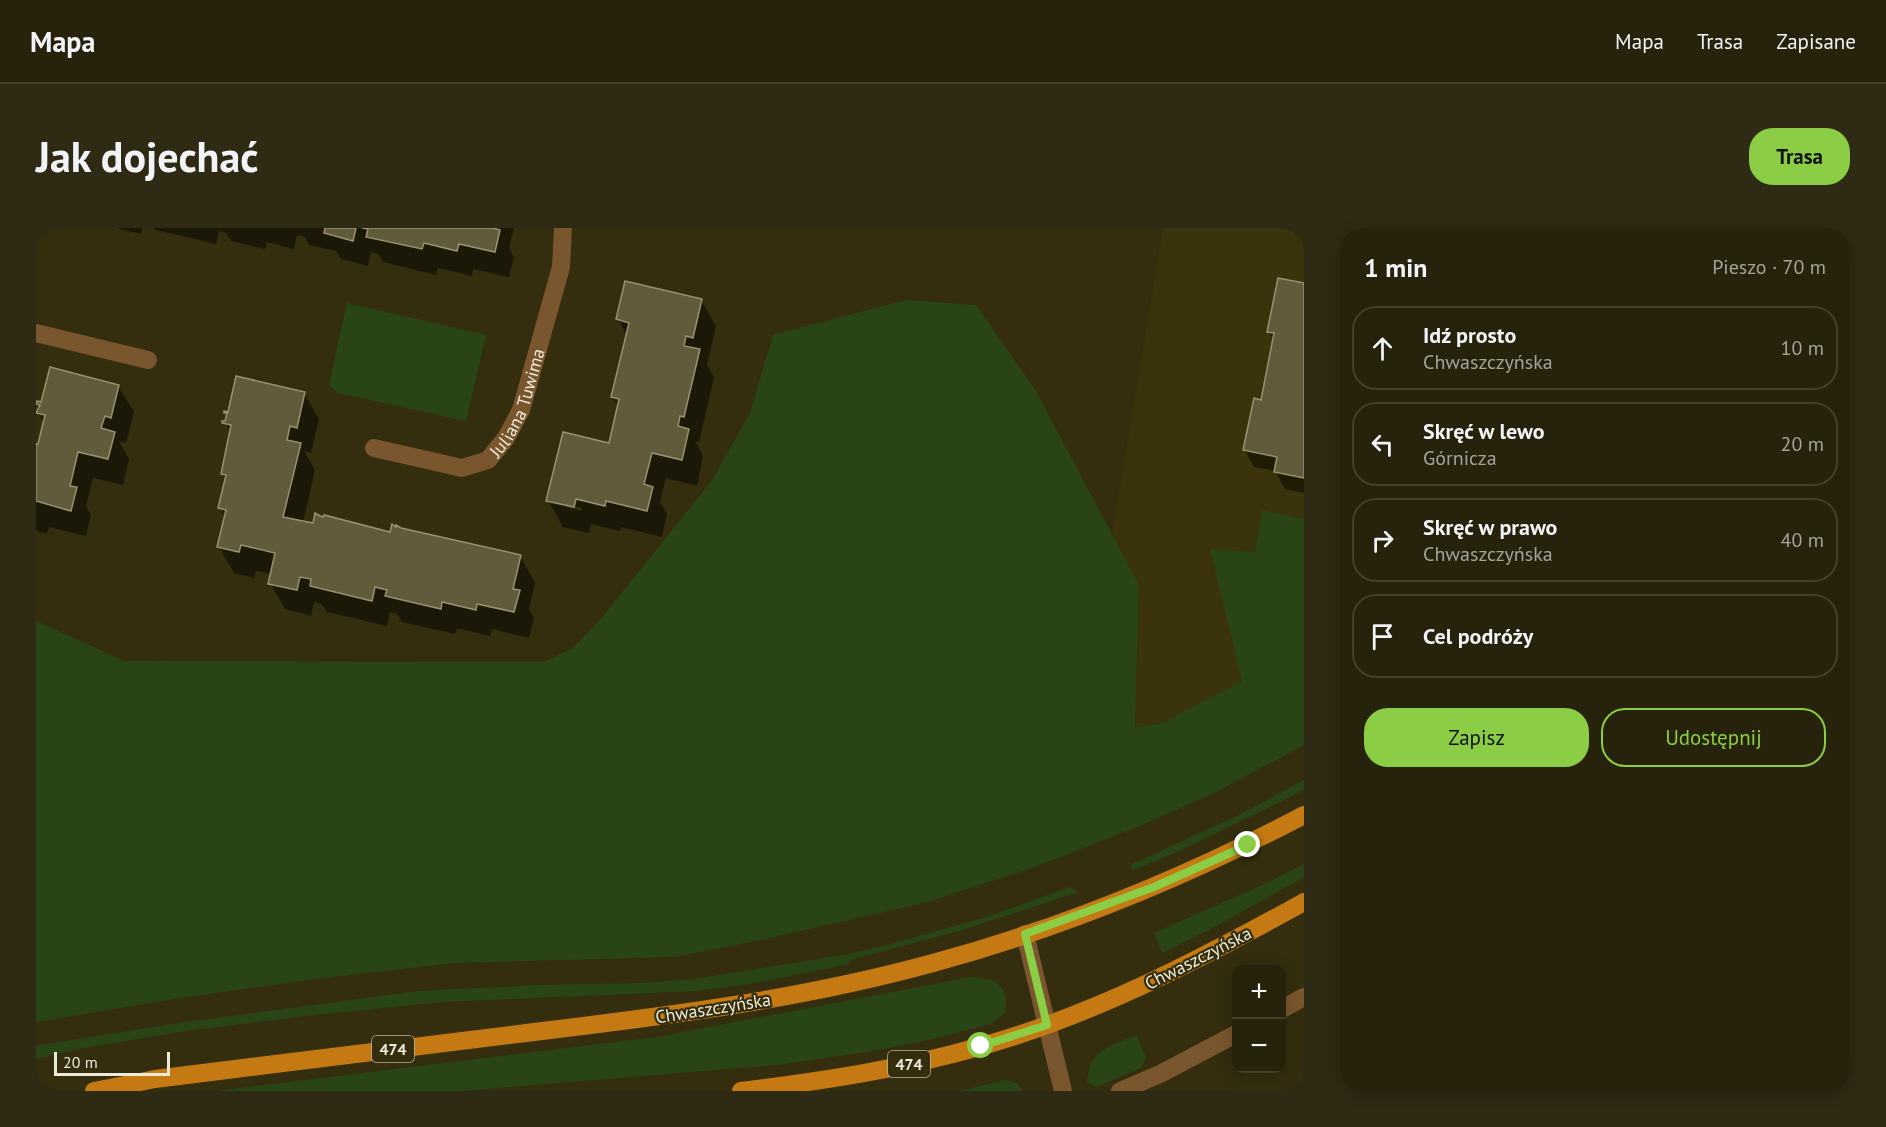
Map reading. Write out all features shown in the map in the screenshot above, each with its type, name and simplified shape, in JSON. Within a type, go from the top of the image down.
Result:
[{"type":"main road","name":"Chwaszczyńska","points":[[94,1091],[155,1079],[693,1013],[806,993],[933,963],[1025,934],[1154,887],[1248,845],[1304,815]]},
{"type":"main road","name":"Chwaszczyńska","points":[[741,1091],[873,1072],[981,1046],[1047,1025],[1140,987],[1211,954],[1304,902]]},
{"type":"street","name":"Juliana Tuwima","points":[[374,448],[462,468],[489,459],[506,438],[521,410],[561,267],[563,228]]},
{"type":"street","points":[[36,333],[148,360]]},
{"type":"street","points":[[1025,934],[1063,1091]]},
{"type":"street","points":[[1286,1007],[1304,997]]},
{"type":"street","points":[[1120,1091],[1160,1074],[1232,1036]]},
{"type":"shaded area","points":[[1163,228],[1304,228],[1304,648],[1160,724],[1135,727],[1139,585],[1112,535]]},
{"type":"green space","points":[[906,300],[976,305],[1036,391],[1139,585],[1135,727],[1160,724],[1242,681],[1210,549],[1255,552],[1262,510],[1304,519],[1304,745],[1218,791],[1142,825],[1035,867],[928,902],[756,941],[674,957],[453,963],[315,979],[36,1022],[36,621],[125,661],[544,662],[573,648],[599,621],[711,482],[750,413],[773,335]]},
{"type":"green space","points":[[347,303],[486,335],[466,421],[338,393],[329,385]]},
{"type":"green space","points":[[1304,780],[1304,789],[1292,796],[1182,850],[1132,871],[1130,865],[1239,815]]},
{"type":"green space","points":[[1304,864],[1304,877],[1209,930],[1162,953],[1154,933]]},
{"type":"green space","points":[[1070,887],[1079,892],[959,931],[850,960],[850,964],[751,984],[696,991],[442,1002],[305,1016],[186,1031],[83,1048],[36,1059],[36,1046],[171,1024],[419,991],[695,979],[849,954],[987,917]]},
{"type":"green space","points":[[971,977],[994,981],[1003,990],[1006,1003],[1005,1013],[991,1024],[873,1051],[776,1065],[462,1091],[216,1091],[657,1037]]},
{"type":"green space","points":[[1137,1035],[1146,1058],[1141,1068],[1096,1087],[1087,1082],[1092,1062],[1103,1050]]},
{"type":"green space","points":[[1006,1080],[1017,1083],[1022,1091],[959,1091]]},
{"type":"building","points":[[325,228],[356,228],[353,241],[324,233]]},
{"type":"building","points":[[362,228],[493,228],[500,230],[495,252],[459,244],[457,251],[424,243],[422,249],[366,237],[368,229]]},
{"type":"building","points":[[1278,278],[1304,283],[1304,478],[1274,472],[1277,457],[1243,450],[1254,398],[1261,400],[1274,333],[1267,332]]},
{"type":"building","points":[[625,281],[702,299],[693,338],[686,336],[684,346],[700,349],[684,417],[680,416],[678,426],[689,429],[682,460],[652,453],[644,484],[653,487],[647,511],[606,501],[605,506],[576,499],[574,507],[546,501],[563,432],[609,443],[619,399],[611,397],[629,323],[616,319]]},
{"type":"building","points":[[50,367],[119,385],[111,418],[105,416],[101,428],[115,432],[108,459],[78,452],[70,486],[77,487],[71,511],[36,501],[36,444],[38,444],[45,415],[36,413],[40,405],[36,404],[37,401],[41,402]]},
{"type":"building","points":[[236,376],[305,392],[297,428],[290,426],[287,440],[301,443],[283,517],[313,523],[315,513],[323,517],[324,515],[390,532],[392,524],[396,527],[396,525],[521,555],[513,589],[520,590],[514,612],[477,604],[476,610],[442,602],[441,609],[385,596],[387,590],[375,587],[372,601],[310,586],[311,579],[300,577],[297,590],[268,584],[275,553],[241,545],[239,552],[217,547],[226,510],[218,508],[226,475],[221,474],[231,425],[222,423],[222,421],[225,421],[227,413],[224,411],[228,412]]},
{"type":"route","points":[[981,1046],[1047,1025],[1025,934],[1109,905],[1248,845]]}]
